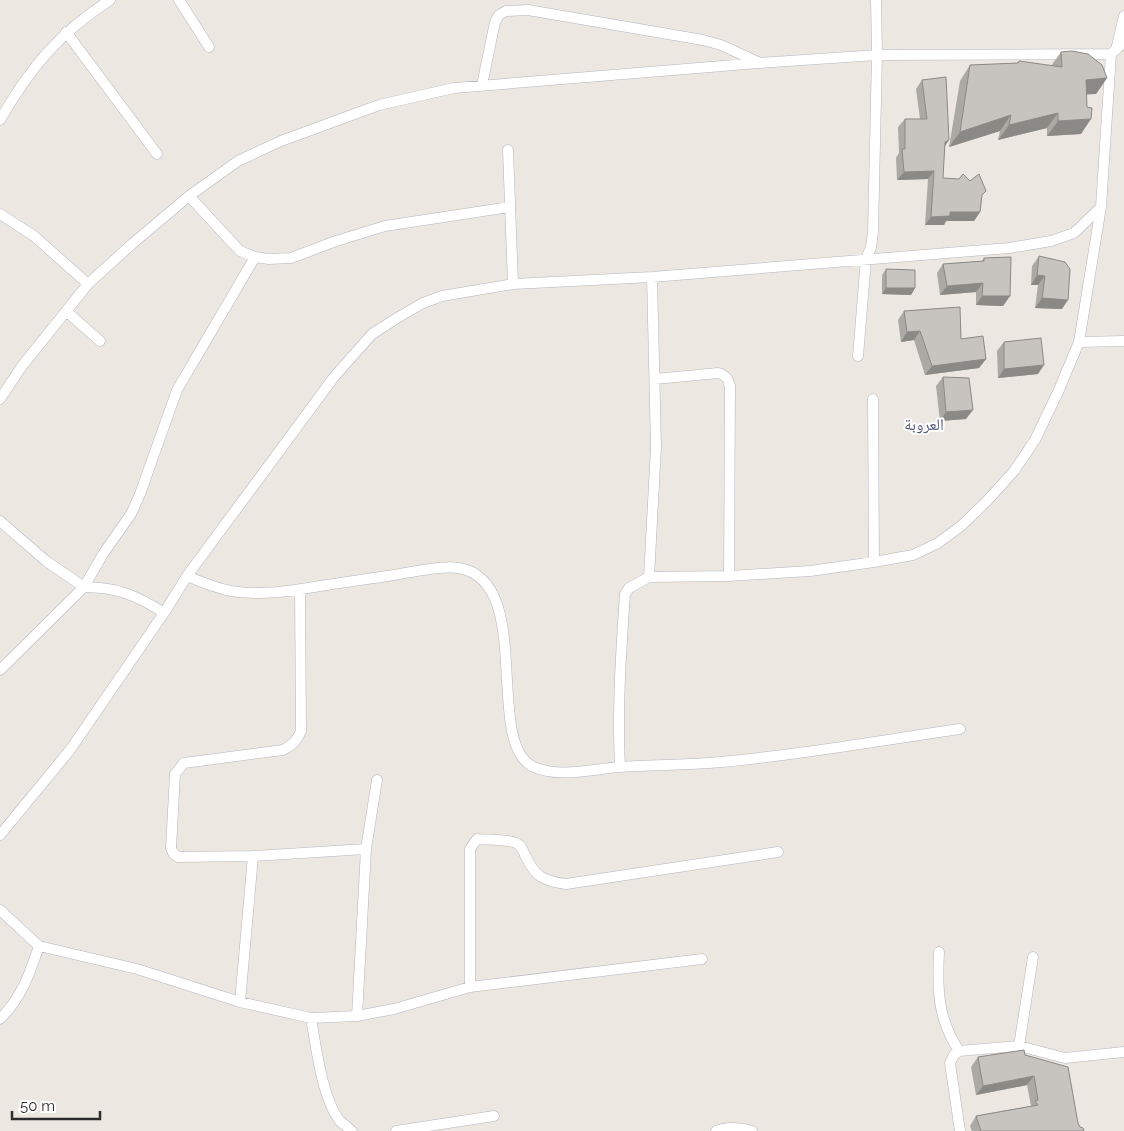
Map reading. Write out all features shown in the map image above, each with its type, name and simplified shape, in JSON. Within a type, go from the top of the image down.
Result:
[{"type":"street","points":[[0,120],[43,56],[66,32],[110,0]]},
{"type":"street","points":[[179,0],[209,47]]},
{"type":"street","points":[[858,356],[866,259],[871,247],[873,232],[877,55],[876,0]]},
{"type":"street","points":[[482,85],[495,22],[499,15],[516,9],[703,40],[721,45],[759,63]]},
{"type":"street","points":[[620,767],[618,742],[620,657],[625,594],[629,588],[649,577],[729,576],[810,571],[874,562],[913,554],[938,543],[986,502],[1014,471],[1035,440],[1079,342],[1101,207],[1113,52],[1124,16]]},
{"type":"street","points":[[66,32],[157,154]]},
{"type":"street","points":[[0,398],[22,366],[88,284],[189,196],[238,162],[281,141],[379,105],[454,88],[482,85],[877,55],[1113,52],[1124,42]]},
{"type":"street","points":[[508,150],[512,284]]},
{"type":"street","points":[[189,196],[235,247],[255,257],[269,260],[285,259],[385,226],[510,207]]},
{"type":"street","points":[[0,835],[70,750],[164,613],[187,576],[334,377],[372,334],[423,303],[442,296],[512,284],[652,277],[1009,248],[1051,241],[1074,233],[1101,207]]},
{"type":"street","points":[[0,214],[34,236],[88,284]]},
{"type":"street","points":[[0,670],[84,587],[131,514],[178,390],[255,257]]},
{"type":"street","points":[[649,577],[656,447],[652,277]]},
{"type":"street","points":[[66,311],[100,341]]},
{"type":"street","points":[[1079,342],[1124,341]]},
{"type":"street","points":[[655,379],[718,373],[724,374],[728,379],[730,386],[729,576]]},
{"type":"street","points":[[873,399],[874,562]]},
{"type":"street","points":[[0,522],[46,562],[84,587],[117,590],[142,599],[164,613]]},
{"type":"street","points":[[187,576],[231,591],[250,593],[300,590],[434,569],[459,568],[476,574],[488,585],[496,598],[507,657],[514,743],[522,756],[531,765],[559,773],[620,767],[710,762],[810,751],[960,730]]},
{"type":"street","points":[[300,590],[302,731],[294,744],[282,750],[184,763],[175,774],[171,848],[178,857],[253,856],[366,849]]},
{"type":"street","points":[[357,1016],[366,849],[377,780]]},
{"type":"street","points":[[470,987],[470,849],[477,839],[515,842],[522,848],[532,871],[543,878],[566,884],[778,852]]},
{"type":"street","points":[[240,1002],[253,856]]},
{"type":"street","points":[[0,910],[39,946],[136,969],[240,1002],[311,1018],[357,1016],[394,1009],[470,987],[702,959]]},
{"type":"street","points":[[0,1019],[9,1010],[26,984],[39,946]]},
{"type":"street","points":[[939,952],[938,986],[941,1010],[945,1028],[959,1051]]},
{"type":"street","points":[[1019,1046],[1033,957]]},
{"type":"street","points":[[311,1018],[328,1096],[340,1120],[352,1131]]},
{"type":"street","points":[[960,1131],[950,1063],[954,1055],[959,1051],[1019,1046],[1066,1063],[1124,1052]]},
{"type":"street","points":[[396,1131],[494,1116]]},
{"type":"street","points":[[716,1131],[739,1128],[752,1131]]},
{"type":"building","points":[[1072,51],[1088,54],[1102,65],[1107,78],[1086,80],[1087,107],[1092,108],[1091,119],[1058,121],[1058,113],[1009,125],[1011,115],[960,132],[970,65],[1018,63],[1019,61],[1062,67],[1061,52]]},
{"type":"building","points":[[946,77],[949,140],[945,142],[943,178],[959,179],[963,174],[970,181],[979,174],[986,191],[982,195],[980,212],[950,212],[950,216],[931,217],[934,171],[904,172],[902,149],[905,149],[905,119],[927,119],[922,80]]},
{"type":"building","points":[[1039,256],[1065,262],[1070,269],[1068,300],[1042,298],[1045,276],[1037,275]]},
{"type":"building","points":[[1011,257],[1010,296],[982,296],[983,283],[947,286],[943,264],[984,261],[984,258]]},
{"type":"building","points":[[886,269],[915,270],[915,288],[886,288]]},
{"type":"building","points":[[960,307],[961,339],[983,336],[986,359],[932,366],[920,331],[907,332],[904,311]]},
{"type":"building","points":[[1041,338],[1044,365],[1004,369],[1004,342]]},
{"type":"building","points":[[943,377],[969,378],[973,410],[946,412]]},
{"type":"building","points":[[1024,1050],[1025,1055],[1068,1067],[1078,1123],[1084,1131],[981,1131],[976,1116],[1038,1105],[1035,1101],[1038,1100],[1034,1076],[983,1086],[978,1057]]},
{"type":"district","name":"العروبة","points":[[924,424]]}]
